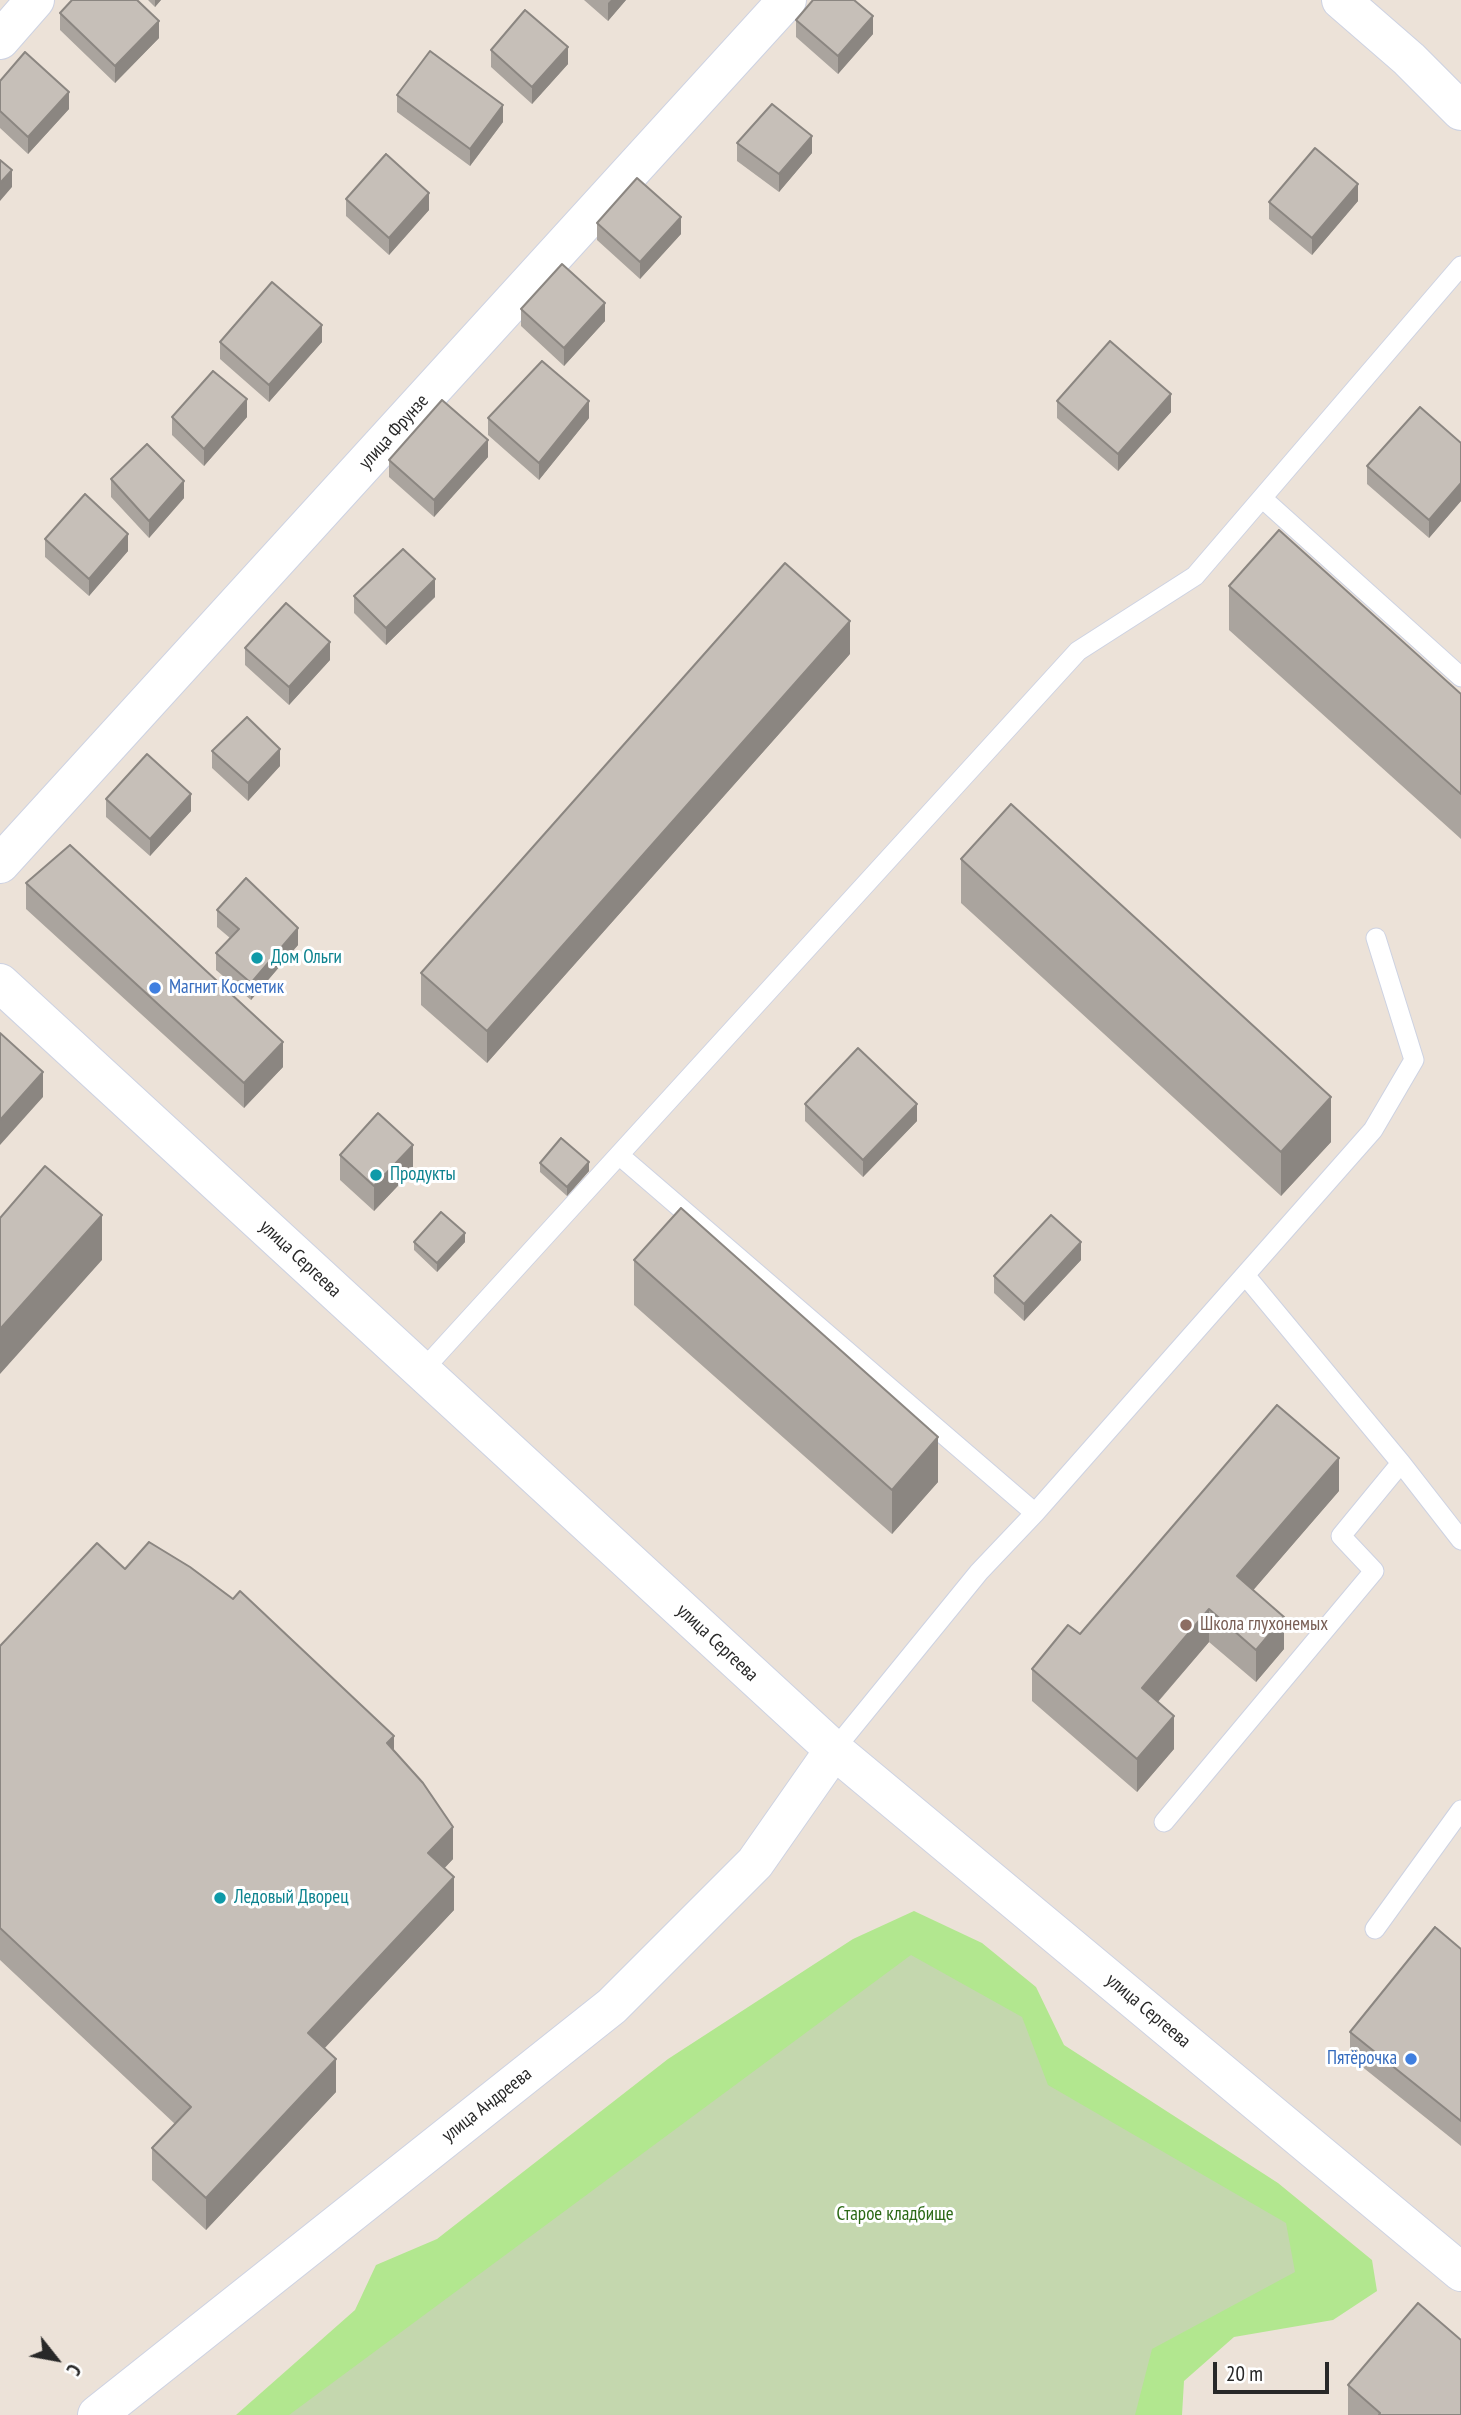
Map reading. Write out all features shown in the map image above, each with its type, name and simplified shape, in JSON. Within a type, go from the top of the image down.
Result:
[{"type":"street","points":[[0,40],[35,0]]},
{"type":"street","name":"улица Фрунзе","points":[[0,864],[787,0]]},
{"type":"street","points":[[1341,0],[1409,59],[1461,111]]},
{"type":"street","name":"улица Сергеева","points":[[0,983],[834,1750],[1461,2272]]},
{"type":"street","name":"улица Андреева","points":[[97,2415],[612,2006],[755,1863],[834,1750]]},
{"type":"lane","points":[[422,1371],[1078,651],[1195,576],[1461,266]]},
{"type":"lane","points":[[1262,498],[1461,677]]},
{"type":"lane","points":[[834,1750],[979,1572],[1035,1513],[1373,1130],[1414,1060],[1376,938]]},
{"type":"lane","points":[[619,1155],[1035,1513]]},
{"type":"lane","points":[[1245,1275],[1461,1540]]},
{"type":"lane","points":[[1164,1822],[1374,1571],[1341,1536],[1401,1464]]},
{"type":"lane","points":[[1375,1929],[1461,1810]]},
{"type":"green space","name":"Старое кладбище","points":[[914,1911],[982,1943],[1036,1987],[1064,2045],[1278,2183],[1372,2260],[1377,2291],[1333,2320],[1234,2337],[1184,2381],[1182,2415],[236,2415],[355,2310],[376,2265],[437,2239],[668,2059],[853,1939]]},
{"type":"green space","name":"Старое кладбище","points":[[911,1955],[1022,2017],[1048,2085],[1286,2223],[1295,2272],[1152,2349],[1135,2415],[289,2415]]},
{"type":"building","points":[[72,0],[137,0],[159,21],[115,66],[60,13]]},
{"type":"building","points":[[813,0],[854,0],[873,16],[838,56],[796,20]]},
{"type":"building","points":[[525,10],[568,47],[532,87],[491,50]]},
{"type":"building","points":[[430,51],[503,105],[470,149],[397,95]]},
{"type":"building","points":[[25,52],[69,92],[28,137],[0,111],[0,81]]},
{"type":"building","points":[[772,104],[812,136],[779,174],[737,143]]},
{"type":"building","points":[[1315,148],[1358,184],[1312,238],[1269,202]]},
{"type":"building","points":[[386,154],[429,193],[389,238],[346,199]]},
{"type":"building","points":[[0,160],[12,170],[0,183]]},
{"type":"building","points":[[637,178],[681,217],[640,262],[597,223]]},
{"type":"building","points":[[562,264],[605,303],[564,348],[521,309]]},
{"type":"building","points":[[272,282],[322,325],[269,385],[220,342]]},
{"type":"building","points":[[1110,341],[1171,394],[1118,454],[1057,401]]},
{"type":"building","points":[[542,361],[589,401],[539,463],[488,418]]},
{"type":"building","points":[[213,371],[247,399],[204,449],[172,417]]},
{"type":"building","points":[[442,400],[488,440],[434,500],[389,460]]},
{"type":"building","points":[[1420,407],[1461,443],[1461,483],[1429,520],[1367,466]]},
{"type":"building","points":[[147,444],[184,481],[149,521],[111,479]]},
{"type":"building","points":[[85,494],[128,534],[89,579],[45,539]]},
{"type":"building","points":[[1279,530],[1461,694],[1461,794],[1229,586]]},
{"type":"building","points":[[403,549],[435,579],[386,628],[354,596]]},
{"type":"building","points":[[785,563],[850,621],[487,1031],[421,973]]},
{"type":"building","points":[[286,603],[330,642],[289,687],[245,648]]},
{"type":"building","points":[[247,717],[280,749],[248,783],[212,751]]},
{"type":"building","points":[[147,754],[191,794],[150,839],[106,799]]},
{"type":"building","points":[[1011,804],[1331,1097],[1281,1152],[961,859]]},
{"type":"building","name":"Магнит Косметик","points":[[70,845],[283,1042],[244,1083],[26,883]]},
{"type":"building","name":"Дом Ольги","points":[[246,878],[298,928],[251,983],[216,953],[239,929],[217,910]]},
{"type":"building","points":[[0,1033],[43,1072],[0,1120]]},
{"type":"building","points":[[858,1048],[917,1104],[863,1160],[805,1104]]},
{"type":"building","points":[[378,1113],[413,1145],[374,1186],[340,1155]]},
{"type":"building","points":[[561,1138],[589,1162],[567,1187],[540,1163]]},
{"type":"building","points":[[45,1166],[102,1215],[0,1329],[0,1218]]},
{"type":"building","points":[[681,1208],[938,1437],[892,1490],[634,1260]]},
{"type":"building","points":[[441,1212],[465,1233],[437,1263],[414,1242]]},
{"type":"building","points":[[1051,1215],[1081,1242],[1024,1304],[994,1276]]},
{"type":"building","name":"Школа глухонемых","points":[[1277,1405],[1339,1458],[1237,1576],[1284,1617],[1256,1650],[1209,1609],[1142,1688],[1174,1716],[1137,1759],[1032,1669],[1068,1625],[1080,1634]]},
{"type":"building","name":"Ледовый Дворец","points":[[149,1542],[190,1567],[233,1599],[240,1591],[394,1736],[387,1743],[423,1783],[453,1827],[428,1853],[454,1877],[308,2033],[336,2059],[206,2198],[152,2148],[191,2107],[0,1928],[0,1646],[97,1543],[125,1569]]},
{"type":"building","points":[[1435,1927],[1461,1949],[1461,2121],[1350,2032]]},
{"type":"building","points":[[1418,2303],[1461,2340],[1461,2415],[1379,2415],[1380,2413],[1348,2385]]},
{"type":"place","name":"Дом Ольги","points":[[257,958]]},
{"type":"place","name":"Магнит Косметик","points":[[155,988]]},
{"type":"place","name":"Продукты","points":[[376,1175]]},
{"type":"place","name":"Школа глухонемых","points":[[1186,1625]]},
{"type":"place","name":"Ледовый Дворец","points":[[220,1898]]},
{"type":"place","name":"Пятёрочка","points":[[1411,2059]]}]
